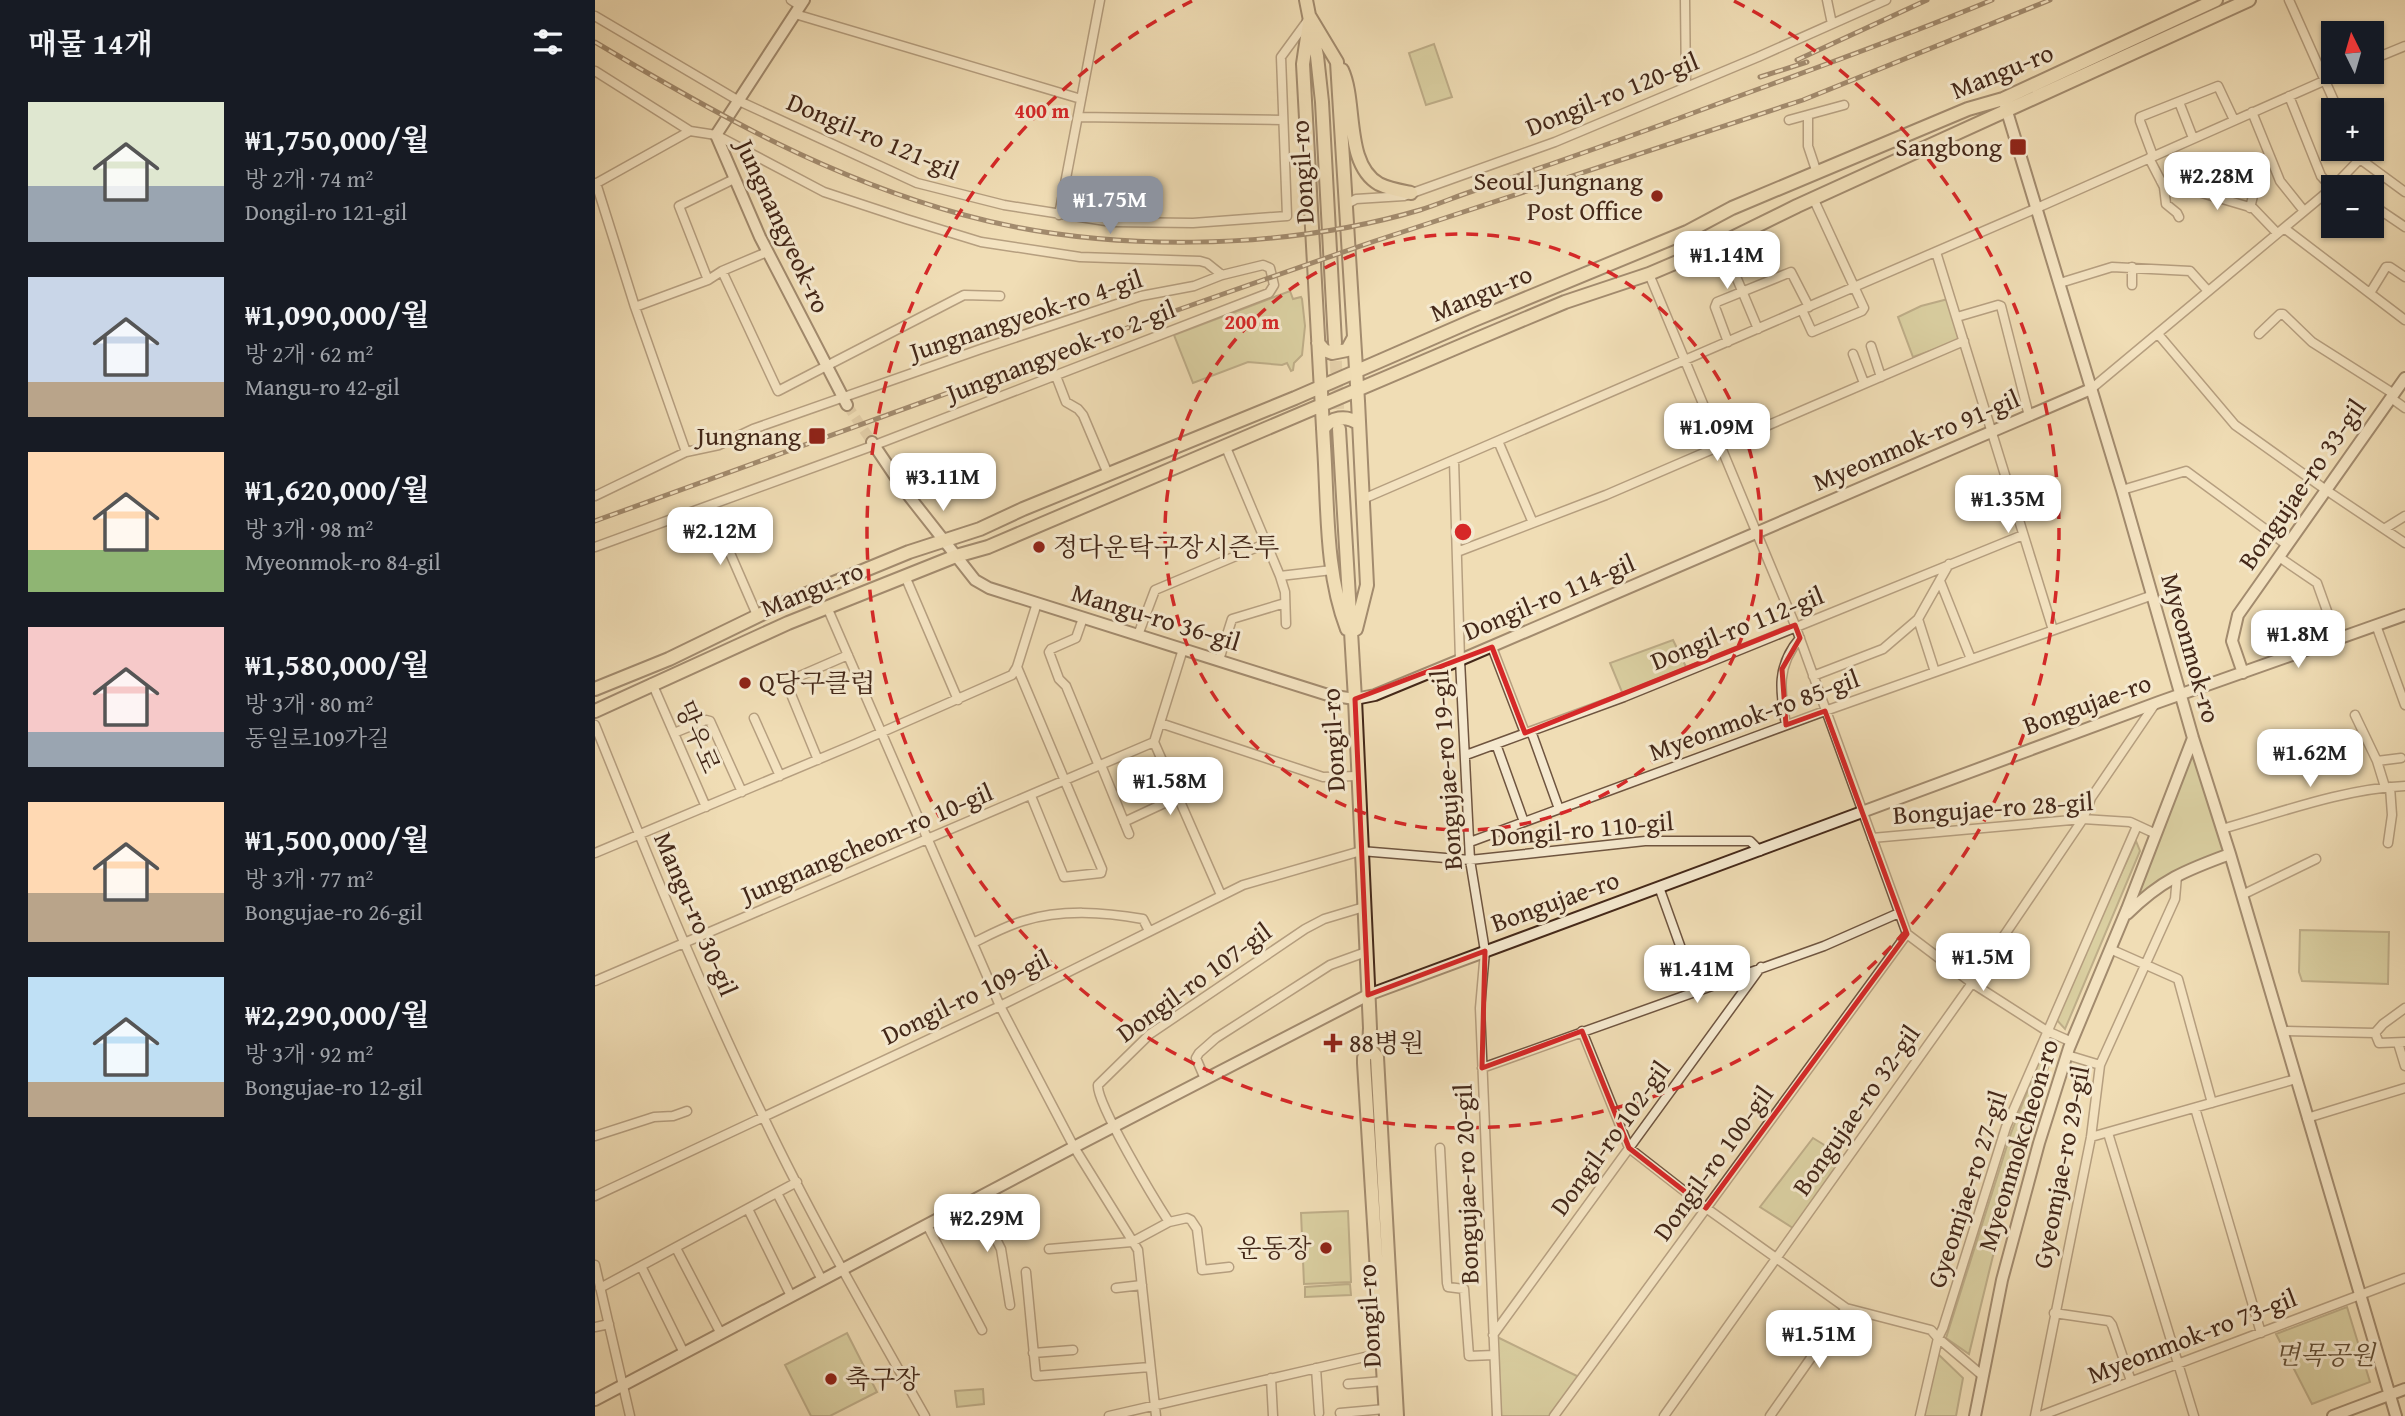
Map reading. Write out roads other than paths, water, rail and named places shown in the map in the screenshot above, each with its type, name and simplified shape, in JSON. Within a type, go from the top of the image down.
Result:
[{"type":"main road","name":"Dongil-ro","points":[[1306,0],[1322,102],[1335,343]]},
{"type":"main road","name":"Mangu-ro","points":[[595,710],[788,623],[956,556],[996,544],[1357,389],[1565,303],[1649,274],[1722,243],[2217,0]]},
{"type":"main road","name":"Mangu-ro","points":[[595,689],[669,659],[757,615],[909,552],[980,529],[1687,232],[1732,208],[1968,108],[2005,105],[2249,0]]},
{"type":"main road","points":[[1310,17],[1338,62],[1347,83],[1352,132],[1367,173],[1380,185],[1411,193]]},
{"type":"main road","points":[[1310,17],[1303,64],[1332,570],[1338,607],[1352,643]]},
{"type":"main road","points":[[1338,62],[1367,584],[1352,643]]},
{"type":"main road","points":[[1318,343],[1324,350],[1334,353],[1347,350],[1353,339]]},
{"type":"main road","points":[[1323,429],[1336,419],[1349,418],[1359,423]]},
{"type":"main road","name":"Dongil-ro","points":[[1339,429],[1356,699],[1368,995],[1369,1048],[1364,1063],[1385,1412]]},
{"type":"main road","name":"Dongil-ro","points":[[1369,1048],[1377,1057],[1397,1416]]},
{"type":"street","points":[[1059,215],[1100,0]]},
{"type":"street","points":[[1685,0],[1686,87]]},
{"type":"street","points":[[1827,0],[1832,24]]},
{"type":"street","name":"Dongil-ro 120-gil","points":[[1347,204],[1356,199],[1395,198],[1555,142],[1887,0]]},
{"type":"street","points":[[2289,0],[2321,73]]},
{"type":"street","points":[[797,5],[1081,99]]},
{"type":"street","name":"Jungnangyeok-ro","points":[[797,5],[716,135],[767,252],[845,401]]},
{"type":"street","name":"Dongil-ro 121-gil","points":[[595,16],[739,101],[917,183],[1004,205],[1059,215],[1112,222],[1192,223],[1287,216],[1281,57],[1310,17]]},
{"type":"street","points":[[2384,55],[2405,46]]},
{"type":"street","points":[[595,71],[690,131],[716,135],[824,192],[981,242],[1080,257],[1201,261],[1222,275]]},
{"type":"street","points":[[1363,499],[2037,208],[2321,81]]},
{"type":"street","points":[[2179,217],[2166,204],[2140,117],[2218,86],[2234,120]]},
{"type":"street","points":[[2289,96],[2321,176]]},
{"type":"street","points":[[2179,102],[2193,138]]},
{"type":"street","points":[[1789,120],[1844,105]]},
{"type":"street","name":"Myeonmok-ro","points":[[2005,105],[2122,490],[2389,1395],[2398,1414]]},
{"type":"street","points":[[2252,113],[2280,181],[2304,211]]},
{"type":"street","points":[[1808,115],[1808,146],[1817,173]]},
{"type":"street","points":[[1078,117],[1282,120]]},
{"type":"street","points":[[687,452],[635,307],[595,183],[690,131]]},
{"type":"street","points":[[2348,175],[2358,161]]},
{"type":"street","points":[[2363,161],[2405,192]]},
{"type":"street","points":[[708,280],[679,206],[734,179]]},
{"type":"street","points":[[2161,181],[2257,211],[2405,320]]},
{"type":"street","points":[[2203,193],[2225,182]]},
{"type":"street","points":[[2250,208],[2255,188]]},
{"type":"street","points":[[2091,389],[2321,199]]},
{"type":"street","points":[[1728,342],[1715,305],[1717,302],[1791,272],[1812,332],[1864,308],[1814,200]]},
{"type":"street","points":[[2384,213],[2405,227]]},
{"type":"street","points":[[1722,243],[1758,329]]},
{"type":"street","points":[[635,307],[708,280],[722,271],[767,252]]},
{"type":"street","points":[[1935,252],[2053,630]]},
{"type":"street","name":"Jungnangyeok-ro 2-gil","points":[[595,547],[710,507],[1056,376],[1269,293],[1274,285],[1270,268],[1263,265],[1222,275]]},
{"type":"street","points":[[2060,283],[2108,268],[2132,267],[2190,271],[2208,291]]},
{"type":"street","points":[[2132,267],[2132,285]]},
{"type":"street","points":[[2370,293],[2386,267],[2405,277]]},
{"type":"street","points":[[722,271],[778,391],[964,295],[1000,296]]},
{"type":"street","points":[[1649,274],[1795,625],[1907,934],[1972,983],[2047,1031],[2071,1042]]},
{"type":"street","name":"Jungnangyeok-ro 4-gil","points":[[595,496],[687,452],[719,445],[753,429],[845,401],[1116,304],[1141,296],[1198,285],[1222,275]]},
{"type":"street","points":[[1957,317],[2001,306],[2029,415]]},
{"type":"street","points":[[2259,334],[2283,314],[2312,342],[2393,396]]},
{"type":"street","points":[[2158,334],[2235,425],[2404,541]]},
{"type":"street","points":[[1457,552],[1606,495],[1964,341]]},
{"type":"street","points":[[1871,346],[1881,377]]},
{"type":"street","points":[[1853,354],[1864,383]]},
{"type":"street","points":[[1056,376],[1066,402],[1083,415],[1108,474]]},
{"type":"street","name":"Bongujae-ro 33-gil","points":[[2243,673],[2232,641],[2238,615],[2405,379]]},
{"type":"street","name":"Myeonmok-ro 91-gil","points":[[1758,533],[2091,389]]},
{"type":"street","name":"Bongujae-ro 33-gil","points":[[2393,396],[2405,408]]},
{"type":"street","points":[[1498,440],[1534,523]]},
{"type":"street","points":[[874,444],[905,491],[956,556]]},
{"type":"street","points":[[1225,445],[1280,576],[1286,624]]},
{"type":"street","name":"Bongujae-ro 19-gil","points":[[1454,460],[1470,860],[1485,951]]},
{"type":"street","points":[[2122,490],[2186,471],[2287,545]]},
{"type":"street","name":"Mangu-ro","points":[[710,507],[757,615]]},
{"type":"street","points":[[2384,528],[2405,516]]},
{"type":"street","name":"Dongil-ro 114-gil","points":[[1356,699],[1375,695],[1460,660],[1758,533]]},
{"type":"street","name":"Dongil-ro 112-gil","points":[[1466,755],[1662,682],[1795,625],[2023,535]]},
{"type":"street","points":[[1138,635],[1155,590],[1266,544]]},
{"type":"street","name":"Mangu-ro 36-gil","points":[[956,556],[975,580],[989,588],[1328,695],[1356,699]]},
{"type":"street","points":[[2279,557],[2317,583],[2337,639]]},
{"type":"street","points":[[1813,677],[1883,649],[1918,619],[1949,564]]},
{"type":"street","points":[[1280,576],[1332,570]]},
{"type":"street","points":[[905,576],[958,700]]},
{"type":"street","points":[[1940,581],[1971,659]]},
{"type":"street","name":"Myeonmok-ro 85-gil","points":[[1470,842],[1786,725],[2153,595]]},
{"type":"street","points":[[595,853],[882,733],[1010,676],[1017,667],[1037,603]]},
{"type":"street","points":[[1219,660],[1232,619],[1285,603]]},
{"type":"street","points":[[827,607],[1000,1006],[1074,1147],[1138,1250],[1156,1416]]},
{"type":"street","name":"Bongujae-ro","points":[[595,1400],[1368,995],[2155,703],[2405,615]]},
{"type":"street","points":[[1083,618],[1077,636],[1049,652],[1129,835]]},
{"type":"street","points":[[1918,619],[1935,672]]},
{"type":"street","points":[[2376,625],[2405,705]]},
{"type":"street","points":[[1786,725],[1782,700],[1782,669],[1789,651],[1800,638]]},
{"type":"street","points":[[1492,646],[1559,809]]},
{"type":"street","points":[[1183,649],[1154,742],[1221,895]]},
{"type":"street","points":[[818,760],[786,683],[848,655]]},
{"type":"street","points":[[1017,667],[1103,869],[1101,873],[1064,877],[1031,796]]},
{"type":"street","name":"망우로","points":[[652,683],[706,807]]},
{"type":"street","name":"Bongujae-ro 32-gil","points":[[1664,1416],[1972,983],[2083,819],[2091,798],[2155,703]]},
{"type":"street","points":[[2355,715],[2388,787],[2392,816],[2388,843]]},
{"type":"street","points":[[754,718],[779,776]]},
{"type":"street","points":[[674,733],[706,720],[711,721],[742,792]]},
{"type":"street","points":[[1160,723],[1319,776],[1358,776]]},
{"type":"street","name":"Mangu-ro 30-gil","points":[[595,725],[684,942],[763,1117],[842,1269],[925,1416]]},
{"type":"street","name":"Myeonmokcheon-ro","points":[[1975,1416],[2002,1280],[2039,1143],[2071,1042],[2157,834],[2193,738]]},
{"type":"street","name":"Jungnangcheon-ro 10-gil","points":[[595,981],[1154,742]]},
{"type":"street","points":[[1496,744],[1524,822]]},
{"type":"street","points":[[2377,761],[2401,758]]},
{"type":"street","points":[[2222,830],[2340,796],[2405,786]]},
{"type":"street","points":[[1124,822],[1178,797],[1209,789]]},
{"type":"street","name":"Bongujae-ro 28-gil","points":[[1872,838],[2083,819],[2130,822],[2157,834]]},
{"type":"street","name":"Gyeomjae-ro 27-gil","points":[[1920,1416],[1938,1338],[2006,1127],[2137,826]]},
{"type":"street","name":"Dongil-ro 110-gil","points":[[1361,852],[1470,860],[1646,841],[1750,841],[1760,851]]},
{"type":"street","name":"Dongil-ro 109-gil","points":[[595,1196],[1000,1006],[1221,895],[1243,886],[1361,852]]},
{"type":"street","points":[[2123,918],[2145,895],[2165,881],[2230,854]]},
{"type":"street","points":[[2242,895],[2316,859]]},
{"type":"street","name":"Gyeomjae-ro 29-gil","points":[[2037,1416],[2091,1137],[2100,1065],[2175,899],[2177,876]]},
{"type":"street","points":[[1659,887],[1696,990]]},
{"type":"street","name":"Dongil-ro 107-gil","points":[[1114,1126],[1097,1087],[1144,1038],[1305,929],[1322,919],[1364,907]]},
{"type":"street","points":[[973,943],[1024,920],[1076,912],[1143,919],[1149,931]]},
{"type":"street","points":[[1482,1068],[1824,946],[1899,913]]},
{"type":"street","name":"Dongil-ro 100-gil","points":[[1554,1416],[1907,934]]},
{"type":"street","points":[[2110,948],[2178,979],[2212,1103]]},
{"type":"street","name":"Bongujae-ro 20-gil","points":[[1485,951],[1480,1008],[1497,1416]]},
{"type":"street","points":[[1205,1079],[1196,1058],[1216,1038],[1330,965],[1366,952]]},
{"type":"street","name":"Dongil-ro 102-gil","points":[[1493,1335],[1761,967]]},
{"type":"street","points":[[2282,1031],[2375,1033],[2405,1008]]},
{"type":"street","points":[[1582,1031],[1629,1148],[1776,1260],[1846,1308],[1931,1330],[1983,1376]]},
{"type":"street","points":[[2375,1033],[2379,1043],[2402,1042],[2405,1066]]},
{"type":"street","points":[[2067,1055],[2100,1065]]},
{"type":"street","points":[[2091,1137],[2296,1079]]},
{"type":"street","points":[[2307,1118],[2405,1088]]},
{"type":"street","points":[[2195,1108],[2260,1333]]},
{"type":"street","points":[[595,1136],[654,1117],[673,1116],[687,1111]]},
{"type":"street","points":[[1114,1126],[1169,1222]]},
{"type":"street","points":[[2108,1133],[2194,1416]]},
{"type":"street","points":[[1440,1148],[1448,1287],[1464,1289],[1469,1356],[1494,1355]]},
{"type":"street","points":[[600,1288],[797,1182]]},
{"type":"street","points":[[777,1193],[821,1280]]},
{"type":"street","points":[[976,1199],[1001,1249],[1010,1305]]},
{"type":"street","points":[[748,1209],[791,1296]]},
{"type":"street","points":[[1049,1249],[1132,1242],[1169,1222],[1187,1218],[1195,1225],[1202,1270],[1229,1267]]},
{"type":"street","points":[[927,1225],[982,1329]]},
{"type":"street","points":[[675,1248],[720,1334]]},
{"type":"street","points":[[595,1265],[630,1416]]},
{"type":"street","points":[[641,1266],[684,1353]]},
{"type":"street","points":[[1026,1272],[1035,1373],[1039,1377],[1150,1367]]},
{"type":"street","name":"Myeonmok-ro 73-gil","points":[[2037,1416],[2405,1278]]},
{"type":"street","points":[[1116,1288],[1142,1285]]},
{"type":"street","points":[[1770,1416],[1846,1308]]},
{"type":"street","points":[[2055,1313],[2111,1323],[2131,1381]]},
{"type":"street","points":[[595,1327],[608,1324]]},
{"type":"street","points":[[1033,1353],[1073,1350]]},
{"type":"street","points":[[1109,1416],[1382,1353]]},
{"type":"street","points":[[1316,1368],[1319,1413]]},
{"type":"street","points":[[1272,1378],[1273,1416]]},
{"type":"street","points":[[1348,1384],[1384,1381]]},
{"type":"street","points":[[2333,1416],[2405,1389]]},
{"type":"street","points":[[1341,1413],[1385,1412]]},
{"type":"tunnel","points":[[1335,343],[1339,429]]},
{"type":"tunnel","points":[[847,405],[872,442]]},
{"type":"railway","points":[[1797,60],[1927,0]]},
{"type":"railway","points":[[595,42],[684,94],[773,141],[819,163],[914,200],[964,215],[1074,236],[1192,242],[1251,240],[1310,233],[1366,224],[1420,210],[1806,72],[1992,0]]},
{"type":"railway","points":[[595,521],[1369,243],[1803,100],[2050,0]]},
{"type":"railway","points":[[1760,77],[1807,62]]},
{"type":"place","name":"Sangbong","points":[[2018,147]]},
{"type":"place","name":"Seoul Jungnang Post Office","points":[[1657,196]]},
{"type":"place","name":"Jungnang","points":[[817,436]]},
{"type":"place","name":"정다운탁구장시즌투","points":[[1039,547]]},
{"type":"place","name":"Q당구클럽","points":[[745,683]]},
{"type":"place","name":"88병원","points":[[1333,1043]]},
{"type":"place","name":"운동장","points":[[1326,1248]]},
{"type":"place","name":"축구장","points":[[831,1379]]},
{"type":"park label","name":"면목공원","points":[[2325,1355]]}]
